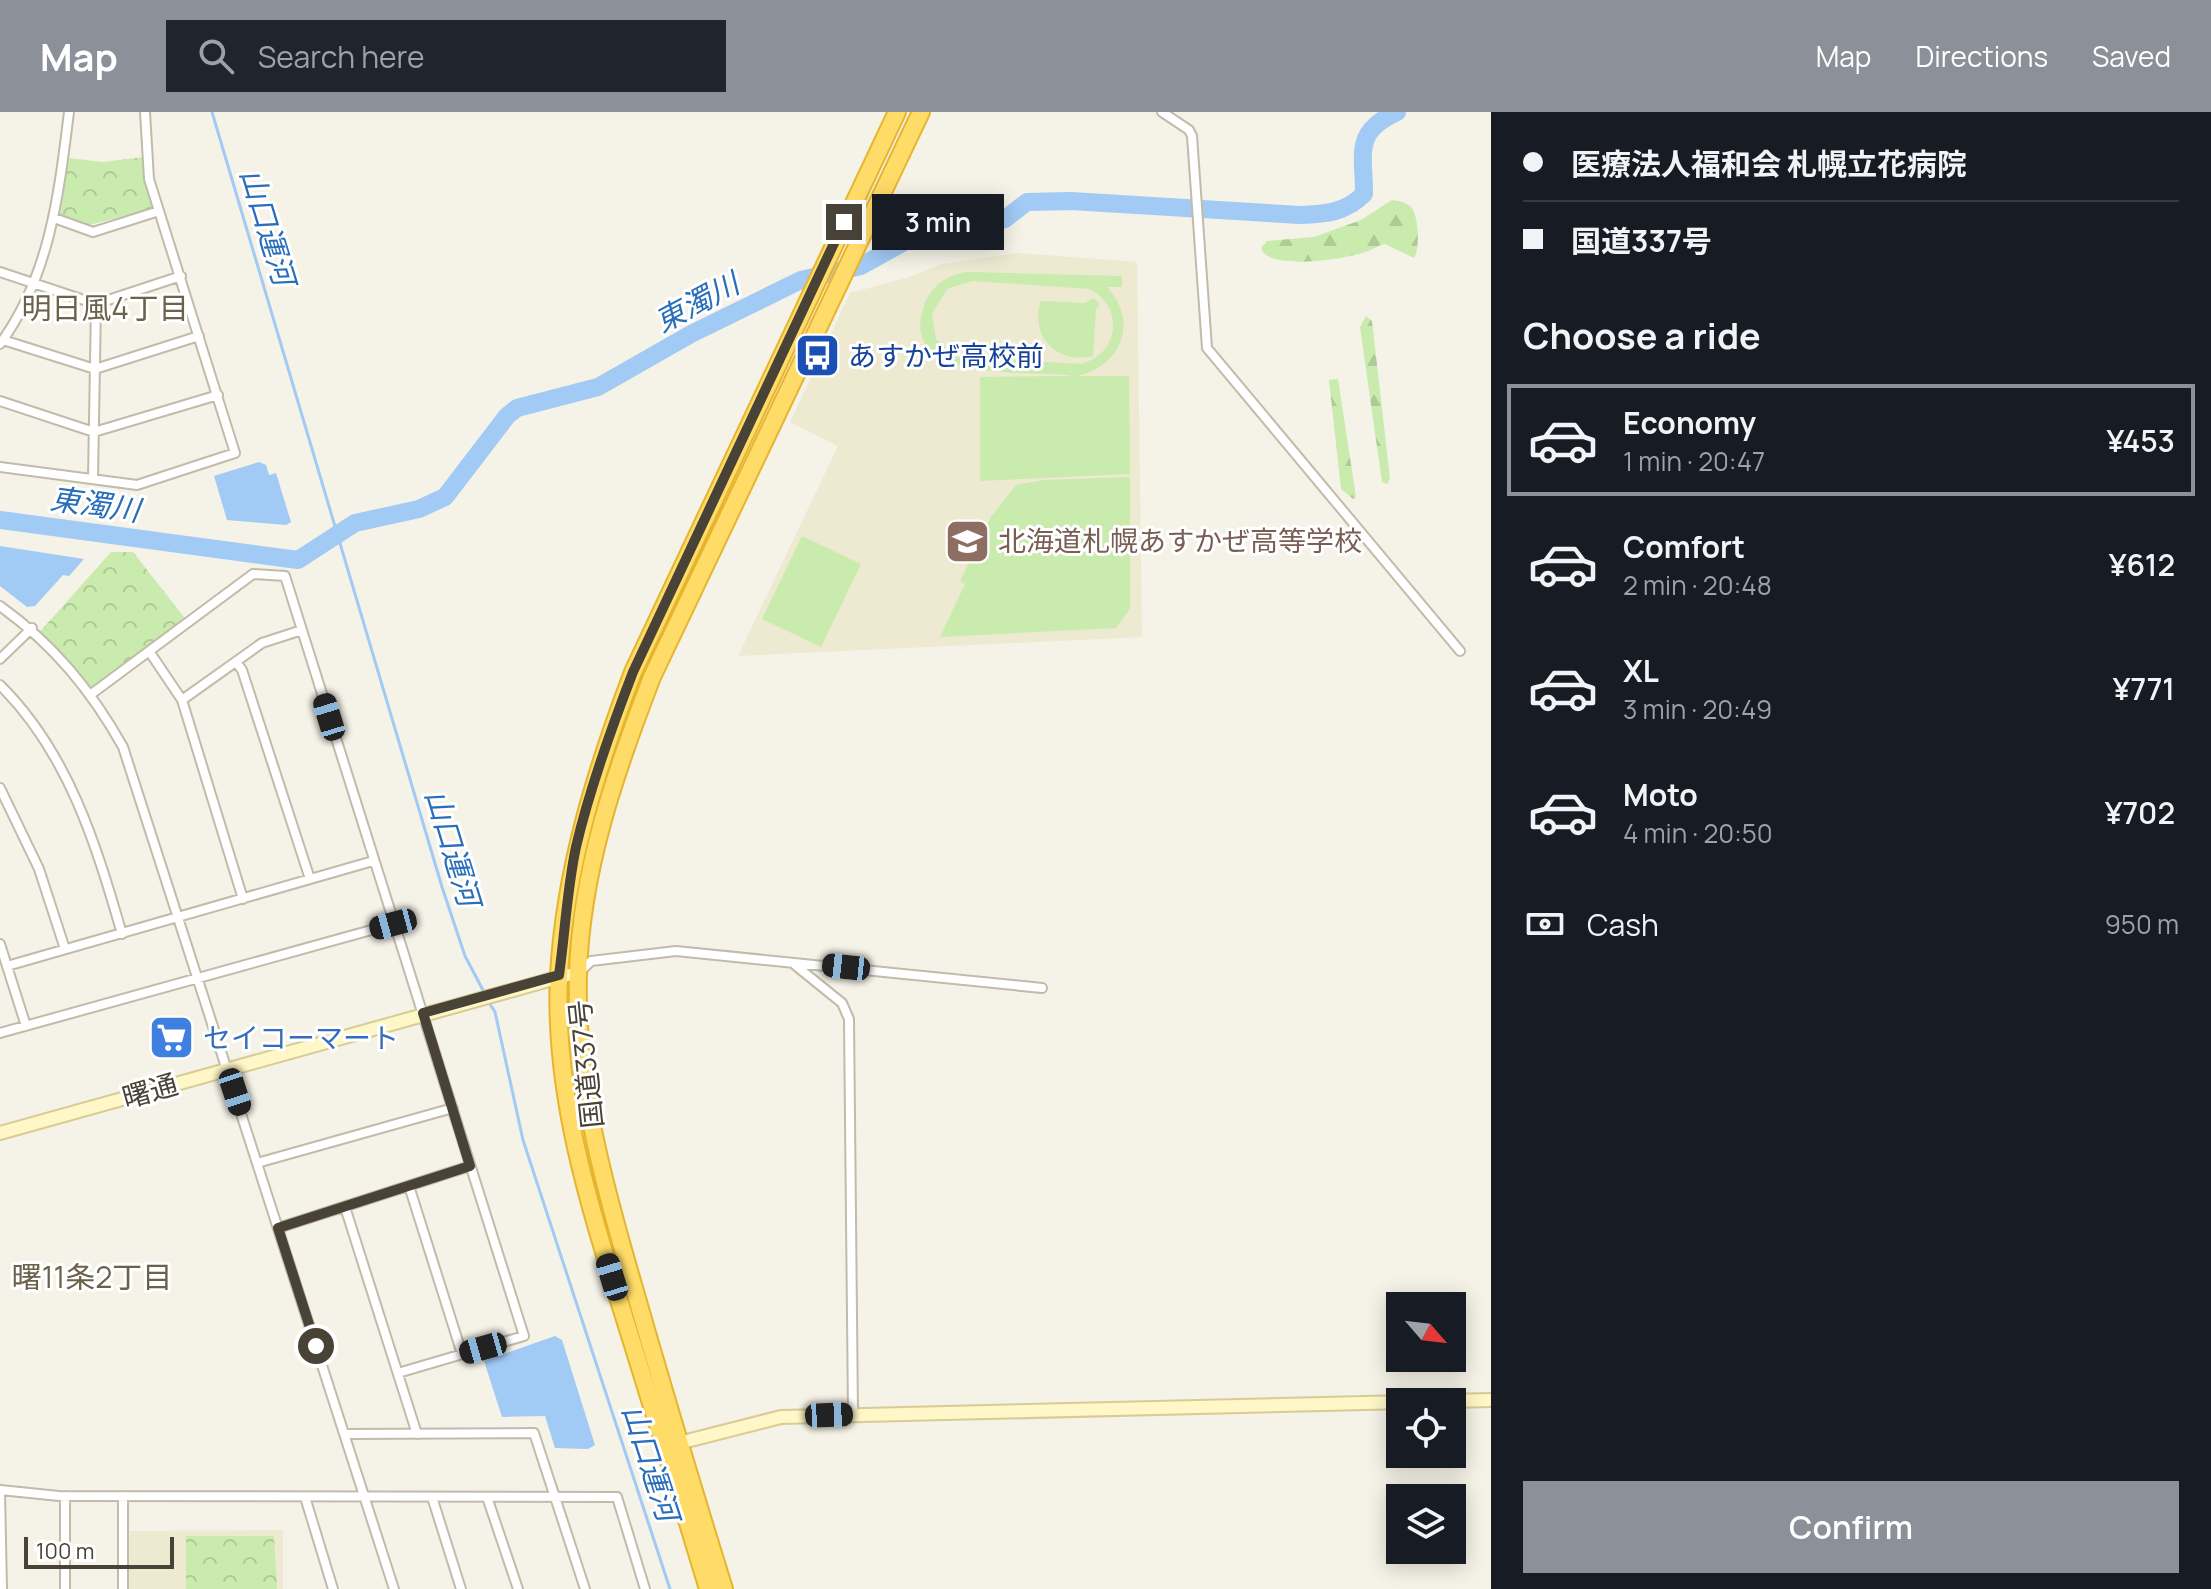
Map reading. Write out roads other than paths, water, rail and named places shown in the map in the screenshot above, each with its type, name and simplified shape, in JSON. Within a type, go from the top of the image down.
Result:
[{"type":"highway","name":"国道337号","points":[[724,1589],[586,1196],[563,1068],[559,975],[575,850],[604,750],[633,672],[897,112]]},
{"type":"highway","name":"国道337号","points":[[708,1589],[587,1112],[578,973],[593,851],[617,769],[652,677],[921,112]]},
{"type":"street","points":[[69,112],[54,218],[33,283],[1,342],[95,369],[199,336]]},
{"type":"street","points":[[0,467],[137,485],[235,453],[149,179],[145,112]]},
{"type":"street","points":[[1162,112],[1189,130],[1206,342],[1210,353],[1460,651]]},
{"type":"street","points":[[54,218],[93,232],[159,211]]},
{"type":"street","points":[[0,272],[96,304],[181,276]]},
{"type":"street","points":[[93,479],[96,304]]},
{"type":"street","points":[[0,401],[94,432],[218,395]]},
{"type":"street","points":[[90,695],[253,574],[285,576],[524,1336],[398,1373]]},
{"type":"street","points":[[0,606],[32,628],[90,695],[123,747],[394,1589]]},
{"type":"street","points":[[0,659],[32,628]]},
{"type":"street","points":[[182,700],[262,643],[302,630]]},
{"type":"street","points":[[149,651],[182,700],[243,899]]},
{"type":"street","points":[[236,662],[242,670],[310,879]]},
{"type":"street","points":[[0,685],[52,752],[82,811],[93,836],[122,934]]},
{"type":"street","points":[[0,788],[39,869],[65,949]]},
{"type":"street","points":[[7,966],[373,861]]},
{"type":"street","points":[[0,1033],[393,924]]},
{"type":"street","points":[[0,944],[26,1026]]},
{"type":"street","points":[[578,973],[591,961],[676,951],[1042,988]]},
{"type":"street","points":[[795,965],[842,1003],[849,1019],[853,1414]]},
{"type":"street","name":"曙通","points":[[0,1133],[559,975],[578,973]]},
{"type":"street","points":[[257,1163],[453,1108]]},
{"type":"street","points":[[278,1228],[470,1166]]},
{"type":"street","points":[[409,1186],[462,1354]]},
{"type":"street","points":[[345,1207],[417,1434]]},
{"type":"street","points":[[672,1444],[781,1417],[1491,1400]]},
{"type":"street","points":[[345,1434],[534,1433],[585,1589]]},
{"type":"street","points":[[2,1589],[0,1490],[65,1496],[617,1497],[645,1589]]},
{"type":"street","points":[[65,1496],[65,1589]]},
{"type":"street","points":[[123,1496],[123,1589]]},
{"type":"street","points":[[305,1497],[333,1589]]},
{"type":"street","points":[[432,1497],[461,1589]]},
{"type":"street","points":[[487,1497],[518,1589]]},
{"type":"water","points":[[259,462],[266,465],[269,475],[276,473],[291,522],[286,525],[227,520],[214,476]]},
{"type":"water","points":[[0,546],[84,559],[69,576],[63,575],[35,606],[27,607],[0,586]]},
{"type":"water","points":[[555,1336],[562,1340],[595,1445],[588,1449],[555,1448],[545,1416],[502,1417],[484,1361]]},
{"type":"waterway","name":"山口運河","points":[[212,112],[442,887],[465,956],[485,994]]},
{"type":"waterway","name":"東濁川","points":[[0,520],[298,560],[355,523],[419,509],[445,497],[507,416],[517,408],[598,387],[691,334],[801,280],[861,266],[922,232],[1005,219],[1027,202],[1071,201],[1300,215],[1334,211],[1350,205],[1364,194],[1363,155],[1367,136],[1373,127],[1397,112]]},
{"type":"waterway","name":"山口運河","points":[[488,1001],[495,1012],[523,1140],[670,1589]]},
{"type":"place","name":"あすかぜ高校前","points":[[817,356]]},
{"type":"place","name":"北海道札幌あすかぜ高等学校","points":[[967,541]]},
{"type":"place","name":"セイコーマート","points":[[172,1038]]},
{"type":"district","name":"明日風4丁目","points":[[105,309]]},
{"type":"district","name":"曙11条2丁目","points":[[92,1278]]}]
